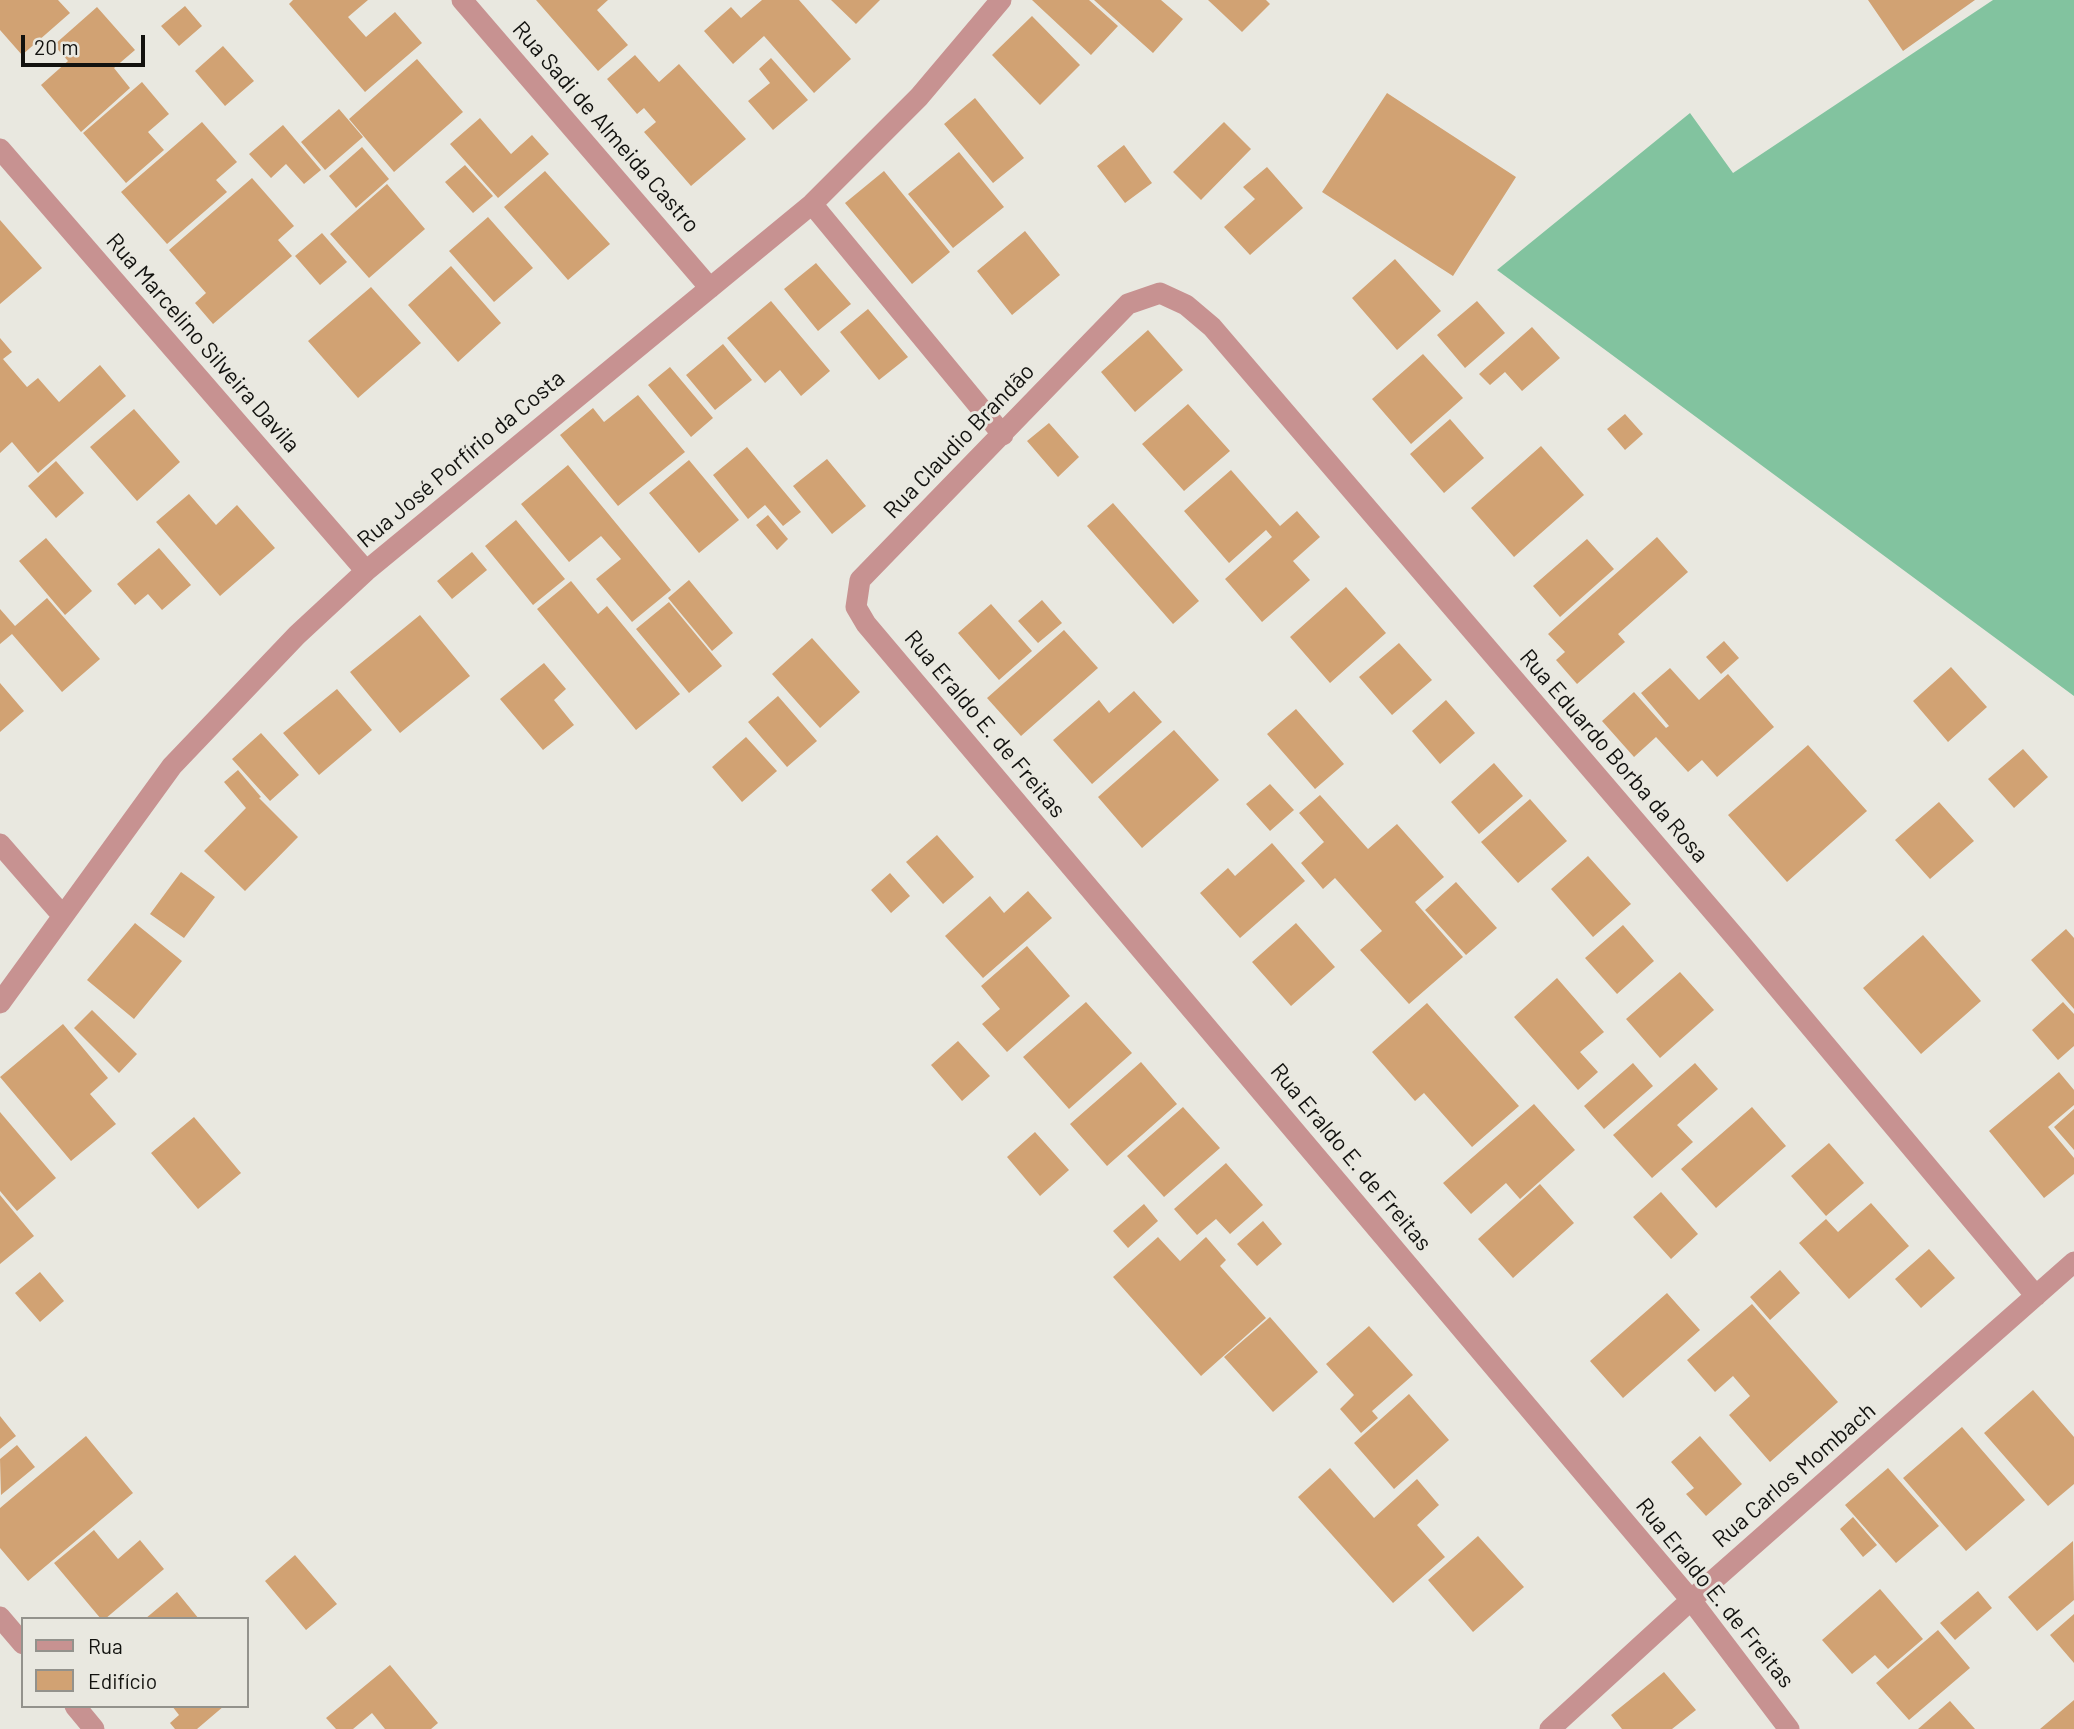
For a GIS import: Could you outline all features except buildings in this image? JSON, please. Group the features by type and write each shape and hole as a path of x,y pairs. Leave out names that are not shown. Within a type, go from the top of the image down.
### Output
{"street":[{"name":"Rua Sadi de Almeida Castro","path":"462,0 710,288"},
{"name":"Rua José Porfírio da Costa","path":"0,1003 172,766 297,635 366,571 813,204 919,97 1001,0"},
{"name":"Rua Marcelino Silveira Davila","path":"0,149 366,571"},
{"path":"813,204 1003,435"},
{"name":"Rua Eduardo Borba da Rosa","path":"1128,304 1160,293 1186,305 1212,327 1732,934 2036,1296"},
{"name":"Rua Claudio Brandão","path":"866,624 856,607 860,580 1128,304"},
{"name":"Rua Eraldo E. de Freitas","path":"866,624 1691,1600 1789,1729"},
{"path":"0,844 62,915"},
{"name":"Rua Carlos Mombach","path":"1550,1729 1691,1600 2074,1262"},
{"path":"0,1617 21,1642"},
{"path":"77,1708 94,1729"}],"green space":[{"path":"1993,0 2074,0 2074,696 1497,270 1690,113 1733,173"}]}
